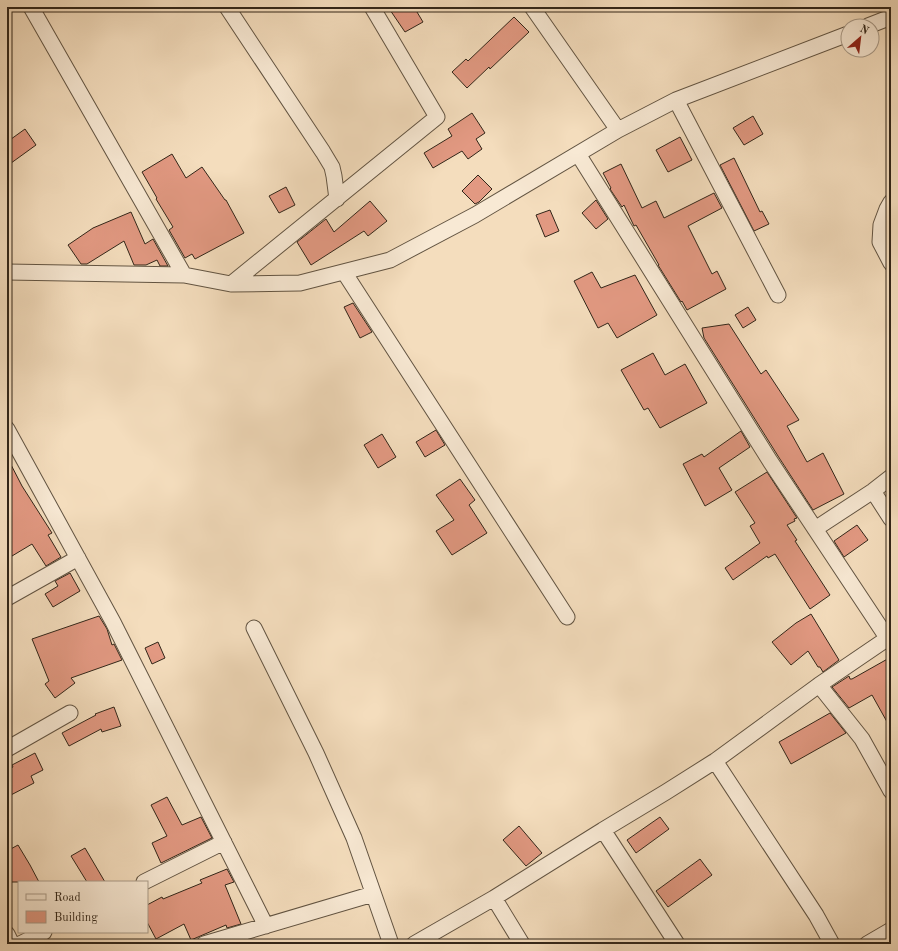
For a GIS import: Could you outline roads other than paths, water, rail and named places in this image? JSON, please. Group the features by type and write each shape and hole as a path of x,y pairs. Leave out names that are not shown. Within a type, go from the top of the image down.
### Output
{"street":[{"path":"30,7 184,275"},
{"path":"227,7 324,152 332,167 337,199"},
{"path":"231,284 438,117 372,7"},
{"path":"532,7 618,130"},
{"path":"880,21 891,17"},
{"path":"7,272 184,275 231,284 300,283 390,260 475,215 618,130 676,100 840,37"},
{"path":"676,100 778,295"},
{"path":"414,944 494,898 666,792 715,760 819,684 890,638 770,461 578,154"},
{"path":"891,202 887,208 881,225 880,242 891,263"},
{"path":"344,272 567,617"},
{"path":"7,429 117,629 266,926"},
{"path":"815,529 873,491 891,477"},
{"path":"873,491 891,519"},
{"path":"7,598 78,558"},
{"path":"254,628 316,753 354,838 390,944"},
{"path":"819,684 862,739 891,791"},
{"path":"7,749 70,713"},
{"path":"715,760 816,915 832,944"},
{"path":"603,830 677,944"},
{"path":"146,881 224,842"},
{"path":"204,944 373,894"},
{"path":"494,898 522,944"},
{"path":"867,944 891,930"},
{"path":"20,944 42,933"},
{"path":"7,934 12,944"}]}
